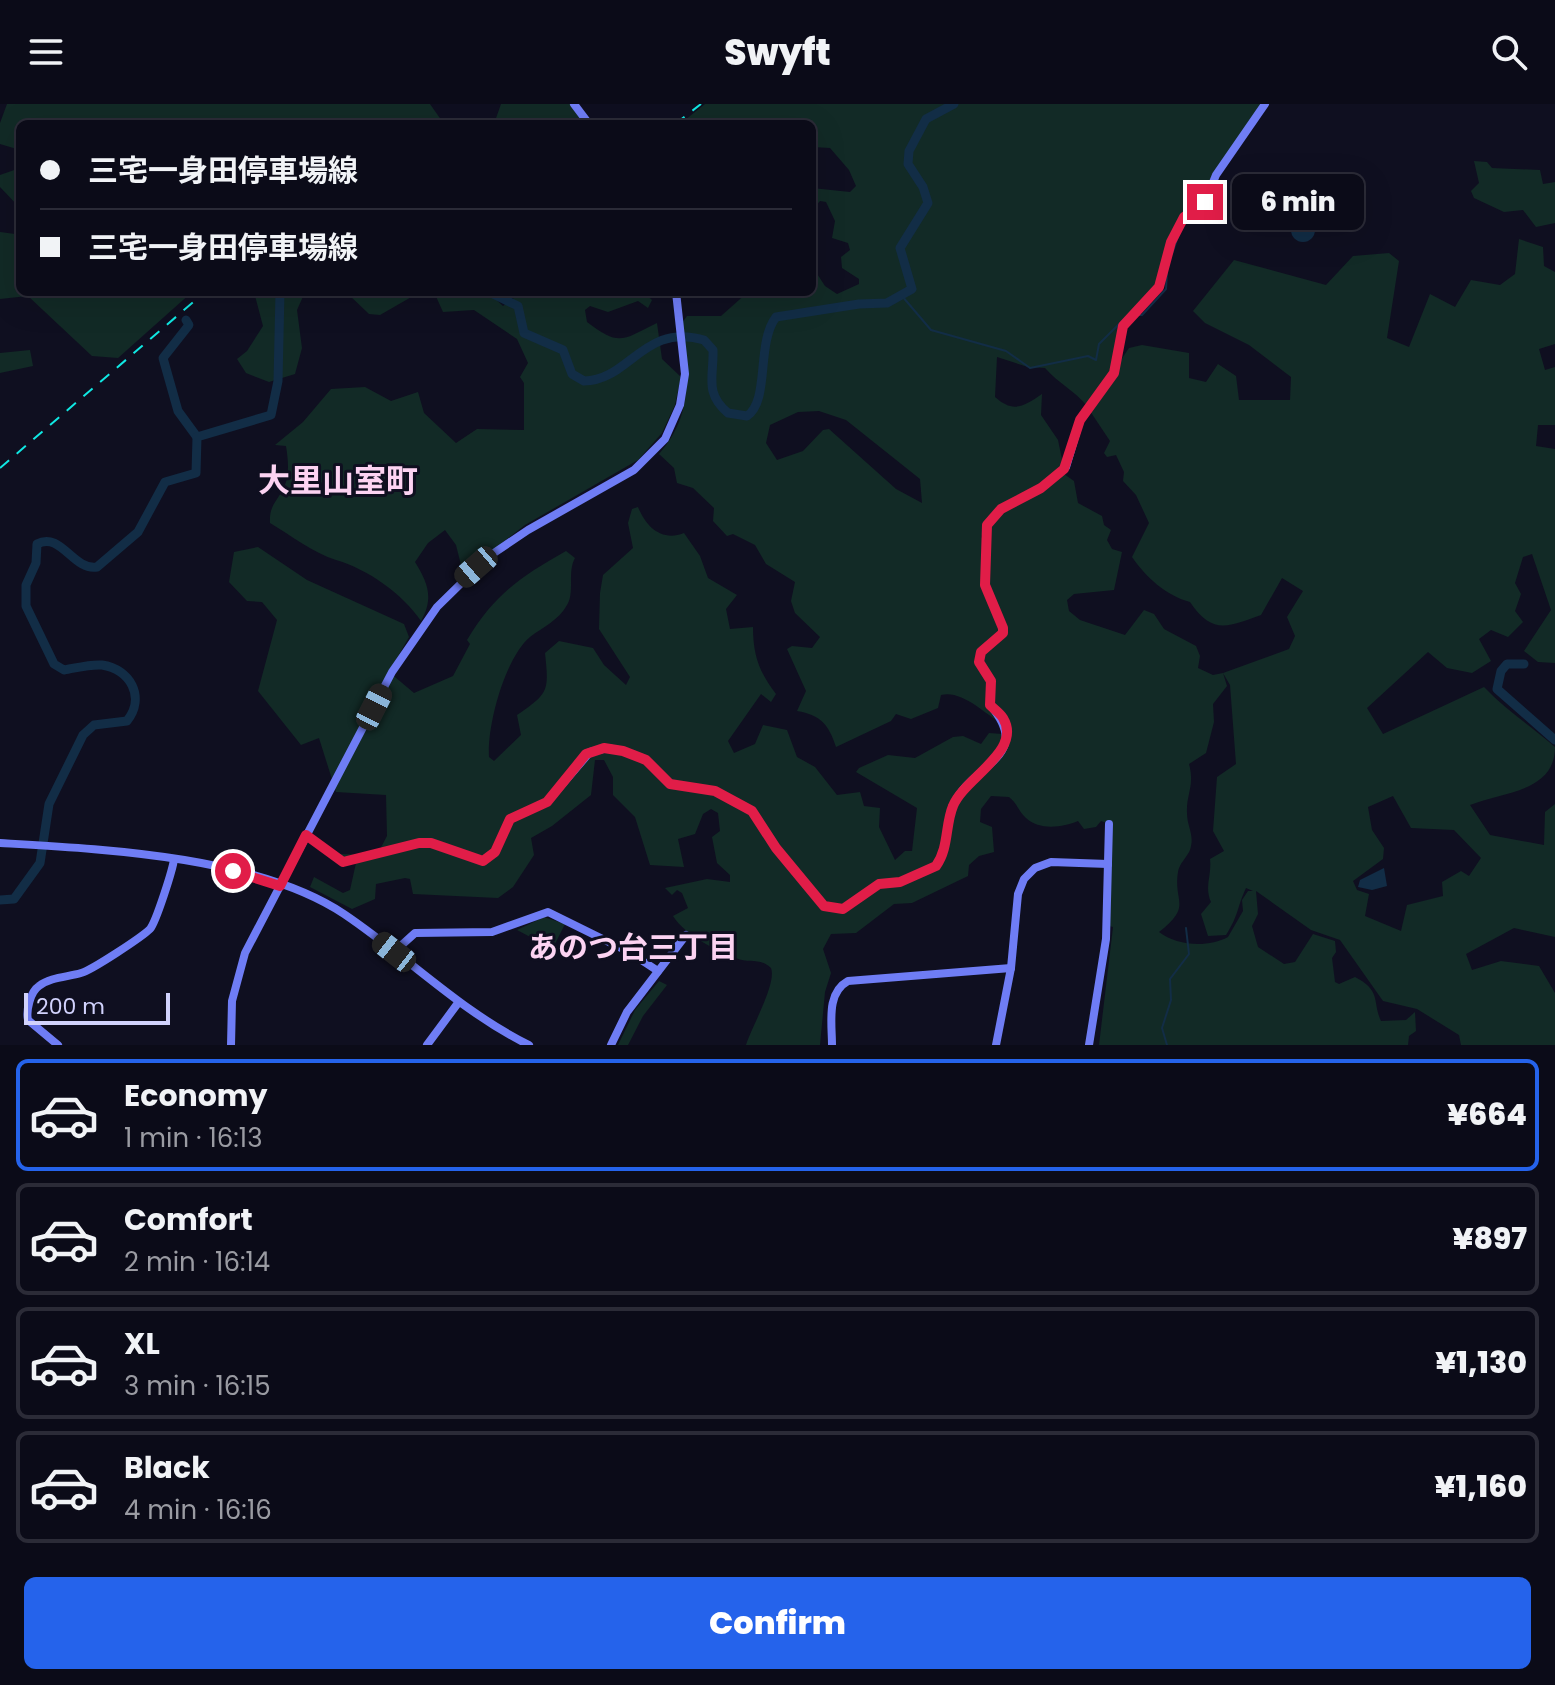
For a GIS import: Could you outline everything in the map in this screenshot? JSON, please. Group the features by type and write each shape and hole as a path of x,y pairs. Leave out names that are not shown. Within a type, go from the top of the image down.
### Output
{"main road":[{"path":"306,835 343,862 419,843 431,843 483,861 495,852 510,819 547,802 586,754 607,748 643,758 670,784 715,791 752,811 776,848 824,906 843,909 879,884 900,882 936,866 949,832 954,803 971,779 997,758 1007,734 1003,717 990,705 991,681 979,662 981,652 1003,633 985,585 987,525 1001,509 1041,488 1066,467 1080,420 1114,373 1123,326 1159,287 1171,242 1182,221 1205,202 1216,175 1265,104"},
{"path":"231,1045 230,1012 237,975 306,835 411,641 448,595 512,540 634,470 660,446 680,405 685,374 676,296"},
{"path":"1089,1045 1106,939 1109,824"},
{"path":"0,843 116,851 174,859 280,886 343,913 458,1003 529,1045"},
{"path":"58,1045 28,1020 28,1008 35,990 51,980 92,969 150,929 167,880 173,873 174,859"},
{"path":"996,1045 1011,968 1018,894 1029,873 1051,862 1108,864"},
{"path":"394,952 415,933 492,932 548,912 629,952 658,971"},
{"path":"611,1045 627,1012 686,935"},
{"path":"832,1045 832,1000 836,990 848,981 1011,968"},
{"path":"427,1045 458,1003"}],"green space":[{"path":"7,104 430,104 441,120 16,120 16,149 0,144 0,123"},
{"path":"501,104 570,104 581,120 495,120"},
{"path":"705,104 1261,104 1200,204 1182,217 1170,234 1157,282 1149,295 1123,319 1110,375 1087,406 1045,368 1028,367 997,357 995,397 1013,407 1042,394 1041,415 1058,440 1063,464 1047,481 986,521 981,538 998,514 1064,474 1074,481 1078,503 1102,516 1104,525 1111,530 1107,540 1112,549 1122,552 1114,590 1074,594 1067,600 1069,611 1080,620 1125,635 1144,610 1154,614 1164,629 1196,646 1200,656 1198,668 1213,675 1289,649 1295,636 1287,617 1303,591 1282,578 1261,615 1230,625 1213,624 1198,613 1190,602 1172,595 1157,584 1132,557 1149,523 1136,495 1123,481 1124,472 1116,455 1107,457 1104,453 1110,441 1090,411 1129,348 1142,345 1189,353 1189,378 1206,382 1218,364 1236,376 1239,400 1290,400 1291,377 1249,345 1205,323 1193,311 1234,260 1326,285 1353,256 1389,253 1399,261 1387,338 1409,347 1430,294 1455,307 1471,280 1500,285 1515,274 1519,239 1543,247 1544,266 1555,272 1555,344 1539,349 1545,370 1555,367 1555,425 1538,425 1536,446 1555,449 1555,663 1538,662 1524,651 1551,610 1532,554 1523,557 1515,583 1521,594 1515,611 1523,622 1508,637 1491,630 1479,639 1491,661 1472,673 1447,668 1428,652 1367,708 1383,734 1484,687 1555,747 1553,762 1537,782 1470,805 1490,835 1544,845 1545,812 1555,804 1555,937 1514,928 1466,954 1472,970 1501,961 1539,966 1555,993 1555,1045 1461,1045 1459,1035 1417,1009 1383,1001 1340,940 1311,930 1256,891 1258,914 1252,926 1258,947 1284,964 1295,962 1313,934 1335,941 1336,952 1332,958 1335,982 1339,984 1355,977 1364,982 1373,992 1381,1021 1406,1020 1415,1012 1416,1031 1409,1036 1408,1045 1099,1045 1113,927 1109,926 1110,824 1101,821 1096,827 1084,829 1078,821 1059,826 1038,825 1026,818 1009,797 991,796 981,809 980,822 992,827 994,852 979,856 969,865 968,876 912,903 894,904 856,933 831,934 823,949 831,973 825,992 820,1045 746,1045 767,994 771,968 763,963 728,955 693,936 673,916 688,908 682,893 677,890 672,895 665,888 707,879 730,882 730,875 717,863 712,837 720,831 718,813 711,809 703,814 695,834 678,839 684,867 650,865 635,817 613,795 613,777 604,760 595,760 591,795 552,826 531,838 534,855 513,887 498,898 413,894 410,879 405,878 376,884 375,899 352,909 310,887 314,877 343,893 350,890 356,863 338,854 377,855 387,836 386,795 336,792 319,738 301,745 258,691 277,620 262,602 247,601 229,582 234,552 258,547 307,580 404,624 409,637 389,672 414,693 453,676 477,624 509,588 566,551 575,558 567,605 521,647 499,693 489,744 489,757 494,761 521,735 517,715 541,696 547,676 545,653 559,641 593,648 604,665 626,685 630,677 599,629 600,593 603,575 633,548 628,523 632,509 638,507 645,521 656,531 669,536 684,533 700,556 708,578 737,595 726,609 730,629 753,627 758,663 776,694 771,702 761,694 728,741 734,753 755,744 763,725 787,730 797,757 815,767 837,795 860,792 864,806 880,808 879,827 895,860 905,851 912,851 917,808 856,772 859,768 888,755 915,758 953,737 963,736 981,744 989,733 1002,734 1002,724 965,699 949,694 941,695 938,708 911,719 896,714 891,721 836,747 823,722 797,711 806,691 787,649 792,646 812,648 820,637 795,613 791,601 795,582 766,564 755,545 733,534 727,536 713,521 714,508 693,488 677,483 674,468 659,454 671,439 683,408 686,376 682,323 687,316 721,316 744,296 816,296 816,272 825,286 837,294 859,284 859,279 842,268 841,257 850,250 848,243 832,238 835,221 826,202 820,201 816,206 816,188 850,192 856,186 849,170 830,148 816,147 816,120 685,120","holes":["819,411 846,420 920,479 922,503 896,489 829,429 823,430 803,451 777,460 766,443 770,425 798,412","1223,673 1230,685 1236,764 1217,777 1213,831 1224,851 1210,859 1208,891 1211,902 1201,914 1208,936 1226,935 1246,888 1253,891 1248,891 1242,900 1243,911 1228,937 1211,943 1183,943 1159,932 1179,909 1178,872 1191,845 1187,813 1191,778 1189,764 1206,753 1214,722 1213,704 1227,686","1393,796 1411,828 1454,830 1481,858 1469,876 1461,871 1442,882 1443,896 1407,905 1401,931 1365,916 1369,894 1357,890 1353,881 1383,859 1384,848 1372,830 1368,807"]},
{"path":"1474,161 1487,162 1492,168 1540,170 1543,184 1555,182 1555,223 1536,227 1523,210 1504,212 1474,198 1471,191 1479,183"},
{"path":"16,169 16,204 0,187 0,175"},
{"path":"0,232 15,234 16,296 28,296 0,299"},
{"path":"28,296 188,296 118,358 92,356"},
{"path":"255,296 303,296 297,310 302,348 295,374 269,382 246,373 237,359 247,351 263,326"},
{"path":"350,296 413,296 380,315 369,314"},
{"path":"436,296 492,296 503,306 517,296 648,296 652,300 648,308 638,301 608,312 590,306 585,310 587,322 614,338 628,337 657,323 662,359 681,377 675,405 662,433 638,460 525,525 463,573 456,545 445,530 428,543 415,562 428,591 421,621 383,583 360,569 311,548 270,523 272,508 288,472 286,446 275,445 303,422 331,389 365,387 391,401 418,392 424,413 456,443 477,429 524,430 524,383 520,377 528,363 517,339 474,310 443,312"},
{"path":"30,350 33,366 0,373 0,353"},
{"path":"544,917 565,924 547,960 531,951 536,940 517,930"},
{"path":"659,981 667,985 643,1016 628,1045 618,1045 635,1010"}],"water":[{"path":"1303,218 1312,221 1315,230 1312,239 1303,242 1294,239 1291,230 1294,221"},
{"path":"1384,868 1387,886 1372,890 1358,887 1360,880"}],"waterway":[{"path":"497,296 518,306 524,333 563,350 572,374 584,381 613,372 666,339 683,337 704,340 713,350 712,384 716,398 728,413 747,416 758,398 766,341 776,317 859,304 887,303 912,289 900,248 928,203 923,187 908,164 909,151 926,119 954,104"},
{"path":"1172,254 1179,234"},
{"path":"1135,315 1142,315 1166,289 1167,271"},
{"path":"0,900 14,899 40,863 49,804 83,735 94,725 127,721 135,703 135,694 127,678 112,668 93,665 64,670 54,664 26,606 26,585 36,563 37,544 45,541 53,543 81,563 97,567 138,532 165,482 196,473 197,437 271,415 278,381 280,296"},
{"path":"902,296 931,330 1006,351 1030,368 1088,356 1096,360 1099,344 1126,317"},
{"path":"186,320 189,325 163,358 178,411 197,437"},
{"path":"1524,664 1507,664 1501,671 1497,689 1555,740"},
{"path":"1167,1045 1162,1028 1171,1000 1170,979 1189,954 1186,928"}],"railway":[{"path":"680,120 701,104"},
{"path":"0,468 200,296"}],"district":[{"name":"大里山室町","path":"338,480"},
{"name":"あのつ台三丁目","path":"633,947"}],"route":[{"path":"233,871 280,886 306,835 343,862 419,843 431,843 472,860 483,861 495,852 510,819 547,802 586,754 604,748 643,758 670,784 715,791 752,811 800,880 824,906 843,909 879,884 900,882 912,874 936,866 949,832 954,803 971,779 997,758 1007,734 1003,717 990,705 991,681 979,662 981,652 1003,633 985,585 987,525 1001,509 1041,488 1064,469 1080,420 1112,378 1123,326 1159,287 1171,242 1184,217 1205,202"}]}
